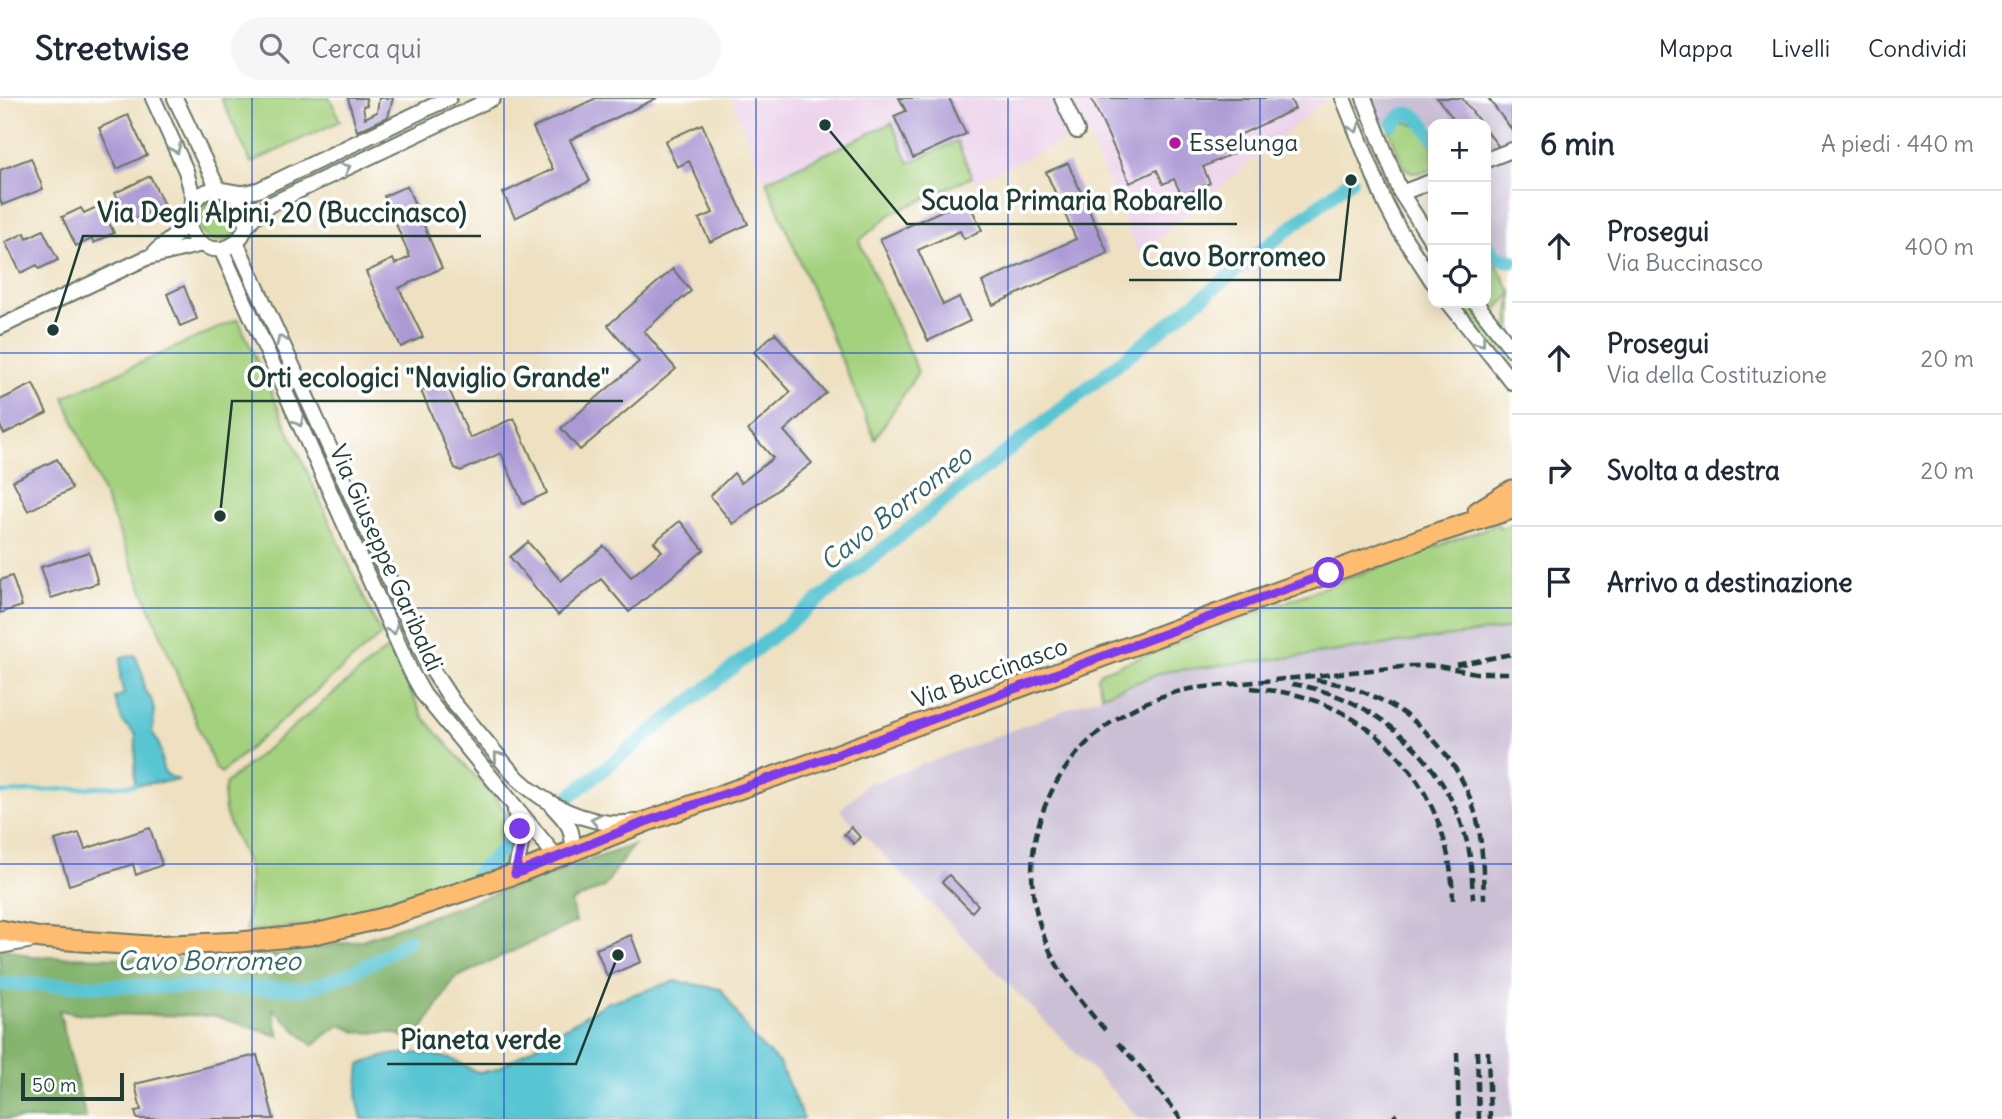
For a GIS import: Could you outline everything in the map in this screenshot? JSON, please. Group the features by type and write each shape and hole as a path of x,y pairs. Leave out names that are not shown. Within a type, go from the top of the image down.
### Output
{"main road":[{"name":"Via Buccinasco","path":"1440,532 1512,490"},
{"name":"Via Buccinasco","path":"0,930 41,939 149,946 240,942 310,935 383,918 515,874 645,822 880,739 1440,532 1512,509"}],"street":[{"path":"153,98 186,171 194,201"},
{"path":"175,98 224,191 240,200 245,208 246,226"},
{"path":"146,258 177,234 188,220 194,201 205,192 251,192 266,187 449,98"},
{"path":"188,220 192,234 202,244 221,248 236,242 253,218 269,205 493,98"},
{"path":"1062,98 1077,131"},
{"path":"1343,98 1366,158 1398,228 1428,274"},
{"path":"1364,98 1401,194 1428,235"},
{"path":"1491,158 1512,150"},
{"path":"1401,194 1431,182"},
{"name":"Via Giuseppe Garibaldi","path":"236,242 427,662 453,702 514,775 548,802"},
{"path":"0,327 146,258 202,244"},
{"name":"Via Giuseppe Garibaldi","path":"221,248 411,672 424,695 514,807 565,855"},
{"path":"1453,308 1512,382"},
{"path":"1480,308 1512,349"},
{"path":"548,802 586,818 611,823 645,822"},
{"path":"548,802 569,824 573,835 565,855"},
{"path":"514,807 522,838 515,874"},
{"path":"0,946 41,939"}],"shaded area":[{"path":"731,98 1324,98 1323,102 1139,255 1086,130 975,182 972,177 891,214 809,283"},
{"path":"1362,98 1512,98 1512,260 1491,241 1491,119 1428,119 1428,137 1421,127 1393,118 1376,136"},
{"path":"1512,628 1512,1119 1140,1119 840,810 871,780 874,783 1164,672"}],"green space":[{"path":"221,98 330,98 340,121 251,163"},
{"path":"1393,118 1421,127 1428,137 1428,171 1413,173 1406,169 1387,124"},
{"path":"892,123 909,163 957,141 972,177 891,214 859,241 918,372 875,439 766,181"},
{"path":"219,199 234,205 240,220 234,235 219,241 204,235 198,220 204,205"},
{"path":"1491,253 1511,293 1512,289 1512,335 1507,330 1511,294 1493,313 1490,308"},
{"path":"1461,308 1472,308 1512,358 1512,370"},
{"path":"238,319 381,635 221,773 215,768 64,397"},
{"path":"1498,524 1500,528 1512,524 1512,628 1164,672 1102,695 1097,677 1101,672"},
{"path":"388,648 424,718 511,817 512,843 501,869 311,925 246,931 250,877 246,859 224,807 226,783"},
{"path":"633,845 604,887 571,902 576,922 455,978 416,1039 392,1033 357,1032 341,1025 313,1046 272,1008 279,1036 215,1016 76,1014 59,1010 86,1119 0,1119 0,947 32,957 252,959 362,940"}],"water":[{"path":"135,655 143,675 144,690 153,704 152,732 159,746 162,768 179,780 135,785 136,735 122,721 115,698 124,694 120,679 121,657"},
{"path":"675,981 721,989 752,1037 779,1063 804,1119 362,1119 357,1098 360,1065 381,1057 414,1053 447,1058 476,1071 489,1071 499,1068 606,1003"}],"building":[{"path":"348,98 366,98 367,105 363,106 365,118 377,112 379,98 393,98 388,117 357,131"},
{"path":"596,98 657,98 570,140 590,181 515,218 503,193 553,169 533,128"},
{"path":"899,98 949,98 966,134 913,158 894,116 906,111"},
{"name":"Esselunga","path":"1091,98 1290,98 1295,109 1237,136 1242,149 1203,167 1210,183 1182,196 1174,179 1163,184 1157,170 1130,183"},
{"path":"1437,98 1462,98 1477,119 1449,119 1452,117"},
{"path":"1488,98 1512,98 1512,130"},
{"path":"128,115 147,155 117,169 99,128"},
{"path":"702,124 748,224 710,242 699,219 713,213 689,161 677,167 665,141"},
{"path":"1491,137 1499,147 1491,150"},
{"path":"31,158 43,189 2,205 0,170"},
{"path":"1068,163 1108,253 993,305 982,282 1076,239 1046,172"},
{"path":"150,176 164,205 128,222 115,193"},
{"path":"407,186 442,268 399,288 423,337 401,347 366,272 393,259 395,264 410,257 384,196"},
{"path":"967,199 982,230 964,239 960,231 918,250 943,305 959,297 970,321 928,341 880,239"},
{"path":"101,205 114,233 94,243 92,239 76,246 62,217 81,208 84,213"},
{"path":"43,230 58,260 39,269 37,265 21,273 5,242 25,233 27,238"},
{"path":"673,269 691,291 644,331 676,369 580,450 561,428 639,362 608,325"},
{"path":"184,286 197,319 180,326 167,294"},
{"path":"775,333 826,393 784,431 812,463 733,524 710,496 734,473 741,483 773,458 748,430 791,392 754,352"},
{"path":"445,380 470,438 514,418 547,493 523,504 501,453 461,471 455,468 421,391"},
{"path":"33,384 47,413 4,434 0,426 0,400"},
{"path":"57,459 72,489 28,511 13,481"},
{"path":"680,521 704,550 629,612 601,579 558,615 510,557 528,542 561,581 604,546 631,577 662,551 654,542"},
{"path":"89,552 98,583 51,598 41,567"},
{"path":"12,576 22,606 0,613 0,580"},
{"path":"851,827 860,837 854,844 844,834"},
{"path":"150,828 162,865 136,875 133,864 69,885 55,840 79,833 85,849"},
{"path":"949,875 978,905 972,912 942,882"},
{"path":"631,935 641,962 607,976 596,949"},
{"path":"257,1055 274,1119 137,1119 135,1111 141,1110 135,1084"}],"waterway":[{"name":"Cavo Borromeo","path":"1393,124 1399,117 1410,114 1420,120 1428,130"},
{"name":"Cavo Borromeo","path":"570,796 1351,180"},
{"name":"Cavo Borromeo","path":"1488,245 1496,256 1512,261"},
{"path":"0,793 135,785"},
{"name":"Cavo Borromeo","path":"476,875 507,844"},
{"name":"Cavo Borromeo","path":"0,984 304,989 358,969 408,940"}],"railway":[{"path":"1456,665 1512,654"},
{"path":"1105,1030 1075,993 1050,952 1039,922 1032,881 1035,841 1046,804 1064,770 1089,741 1120,716 1156,698 1196,688 1411,666 1438,666 1476,673 1512,673"},
{"path":"1316,680 1345,686 1397,709 1420,726 1440,747 1469,796 1478,824 1484,899"},
{"path":"1292,684 1324,691 1354,703 1406,740 1428,763 1446,790 1460,819 1469,851 1473,899"},
{"path":"1251,688 1298,695 1337,710 1366,727 1391,749 1412,774 1429,802 1442,833 1450,865 1453,900"},
{"path":"1118,1043 1181,1119"},
{"path":"1477,1051 1479,1119"},
{"path":"1488,1051 1490,1119"},
{"path":"1457,1052 1459,1119"},
{"path":"1394,1114 1398,1119"}],"place":[{"name":"Scuola Primaria Robarello","path":"825,125"},
{"name":"Esselunga","path":"1175,143"},
{"name":"Cavo Borromeo","path":"1351,180"},
{"name":"Via Degli Alpini, 20 (Buccinasco)","path":"53,330"},
{"name":"Orti ecologici \"Naviglio Grande\"","path":"220,516"},
{"name":"Pianeta verde","path":"618,955"}],"route":[{"path":"520,829 521,848 515,874 645,822 841,753 1329,573"}]}
